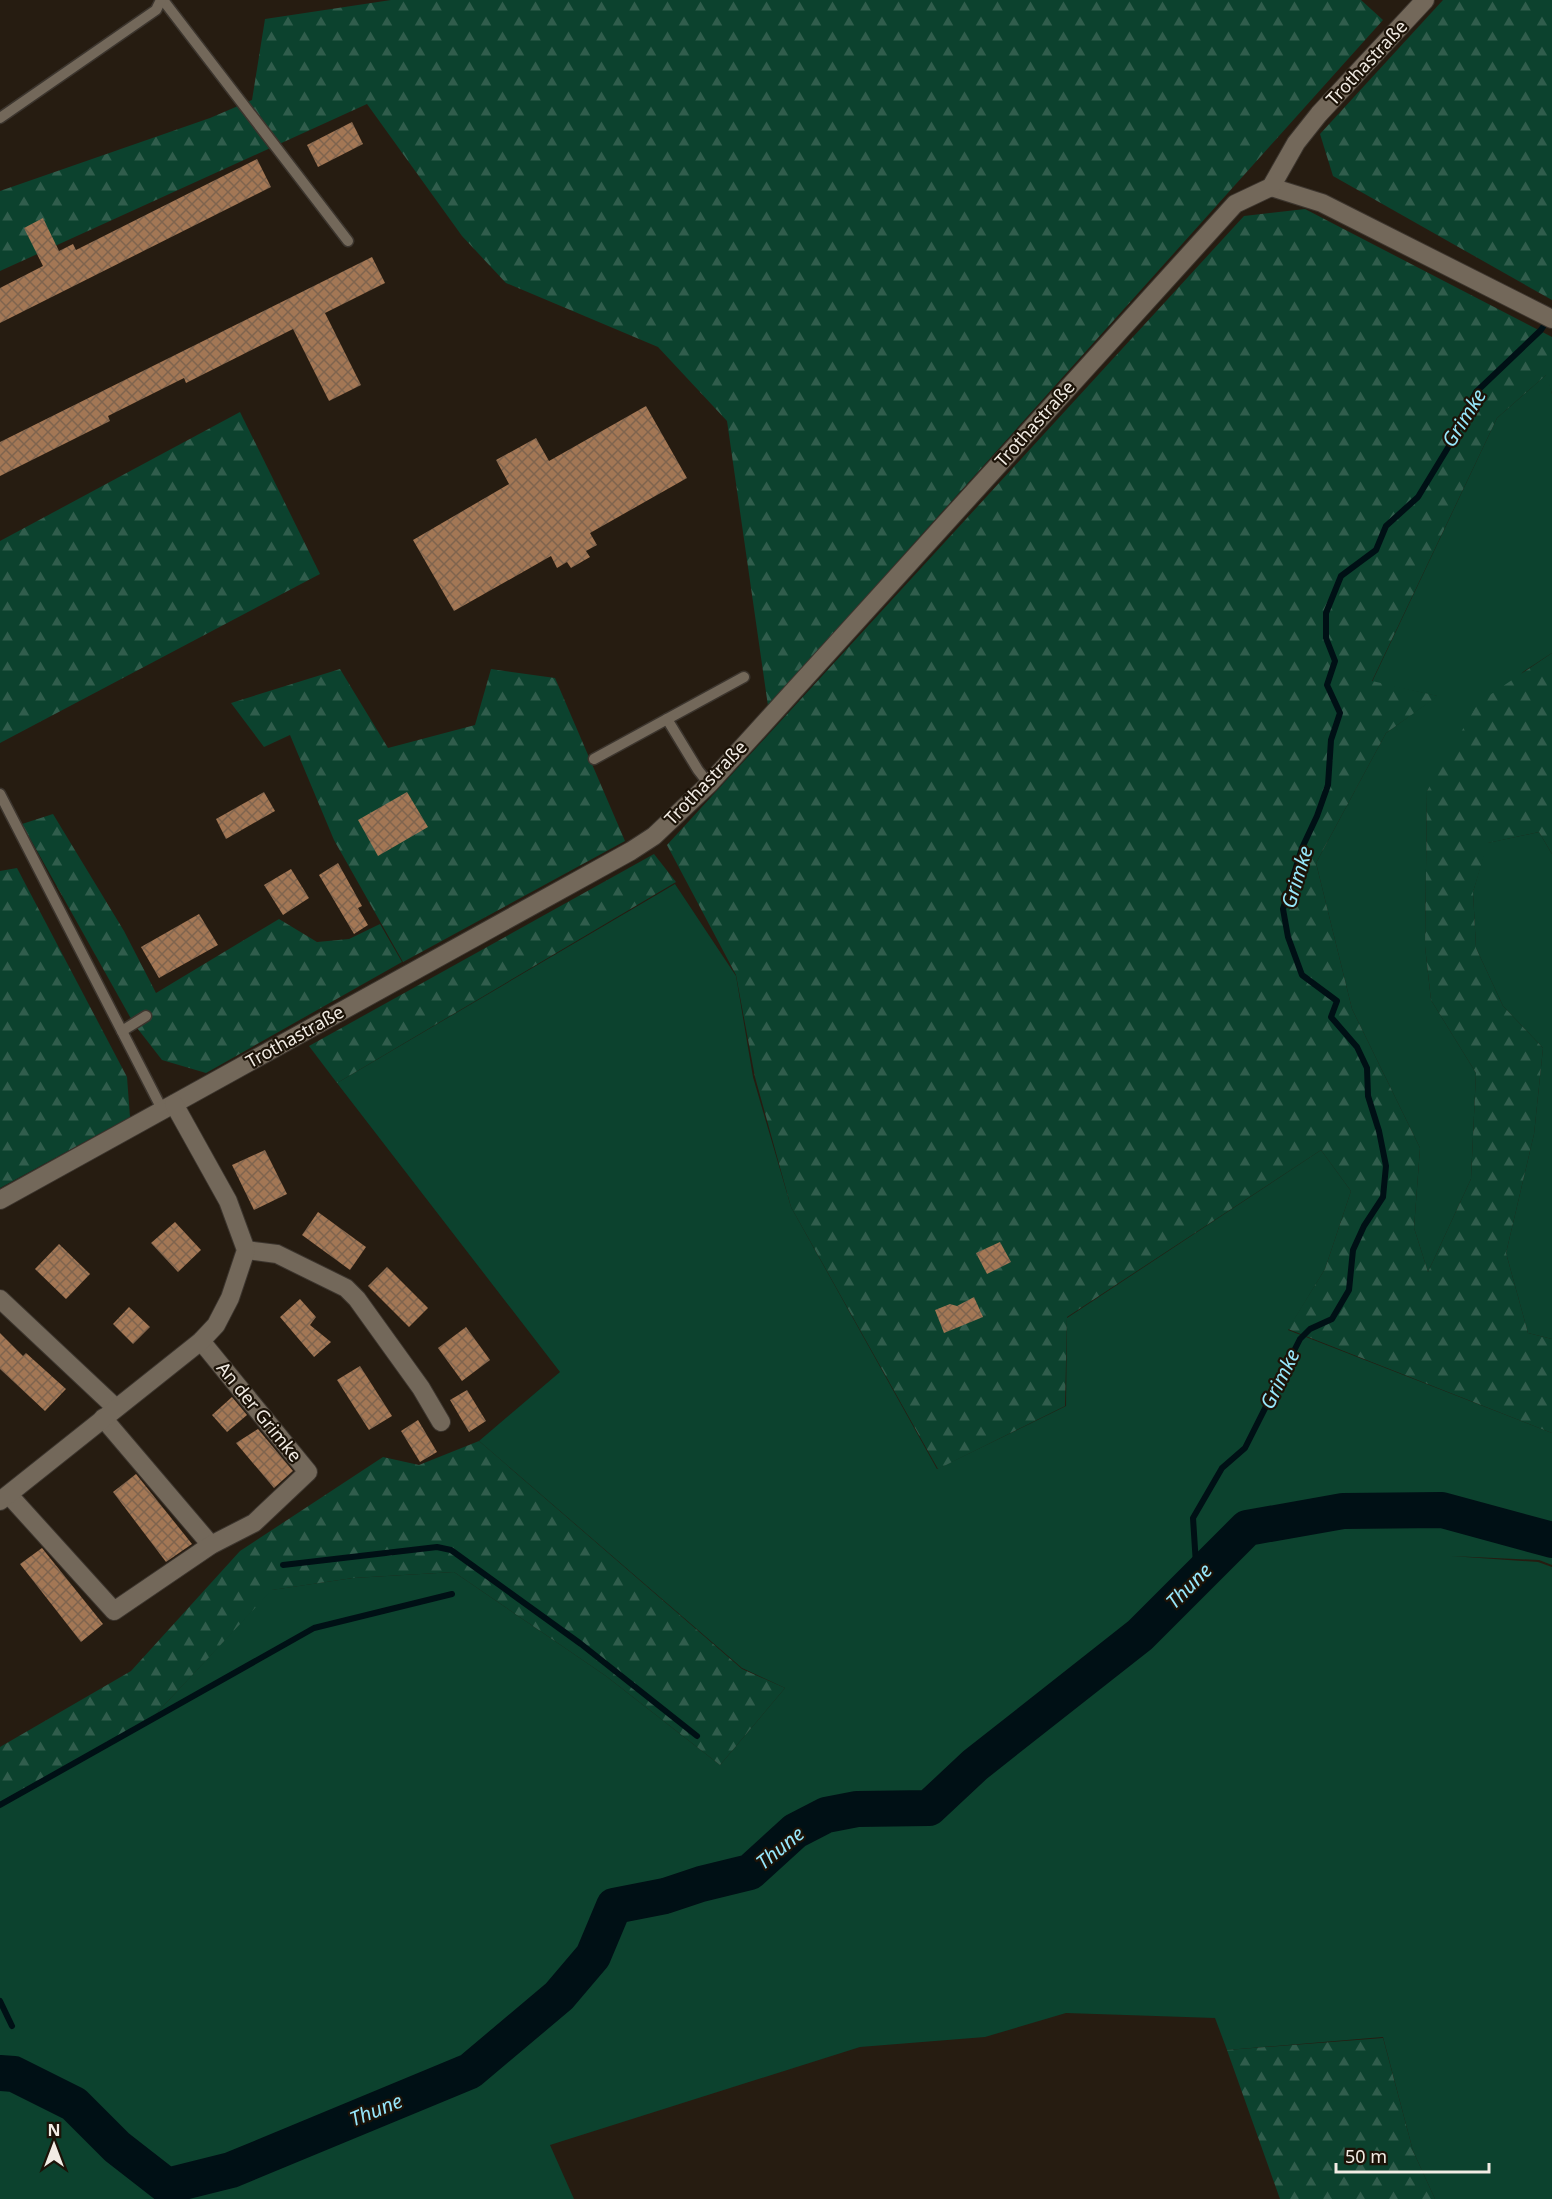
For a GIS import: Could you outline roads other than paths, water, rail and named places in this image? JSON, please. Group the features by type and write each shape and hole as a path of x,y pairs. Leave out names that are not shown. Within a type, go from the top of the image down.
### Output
{"street":[{"name":"Trothastraße","path":"0,1200 631,851 654,836 709,784 1234,204 1271,187 1296,143 1319,114 1425,0"},
{"path":"1271,187 1322,203 1546,316"},
{"path":"169,1108 228,1201 246,1250 277,1254 346,1288 357,1299 421,1388 441,1422"},
{"name":"An der Grimke","path":"201,1341 308,1472 254,1523 211,1545 114,1611 4,1498 201,1341 216,1325 230,1298 246,1250"},
{"path":"0,1299 109,1413 211,1545"}],"lane":[{"path":"0,118 156,10 162,0 348,240"},
{"path":"594,759 744,676"},
{"path":"668,719 698,770 709,784"},
{"path":"0,794 122,1031 169,1108"},
{"path":"122,1031 146,1016"}],"waterway":[{"name":"Grimke","path":"1197,1580 1193,1518 1222,1468 1245,1448 1300,1339 1310,1329 1332,1319 1349,1290 1353,1250 1364,1226 1383,1197 1386,1166 1379,1131 1368,1096 1367,1068 1357,1047 1331,1017 1337,1001 1302,975 1288,937 1283,909 1302,848 1328,785 1331,740 1340,713 1327,685 1335,661 1326,638 1326,613 1341,576 1376,550 1386,526 1418,497 1449,446 1476,392 1541,330 1548,319"},
{"name":"Thune","path":"0,2073 14,2074 74,2104 117,2147 167,2186 231,2170 470,2071 559,1996 593,1956 614,1906 665,1896 750,1872 795,1831 826,1815 857,1809 929,1808 975,1765 1140,1635 1247,1528 1343,1511 1442,1510 1552,1540"},
{"path":"283,1565 437,1547 451,1550 581,1644 697,1736"},
{"path":"0,1805 314,1628 452,1594"},
{"path":"0,2001 12,2026"}]}
